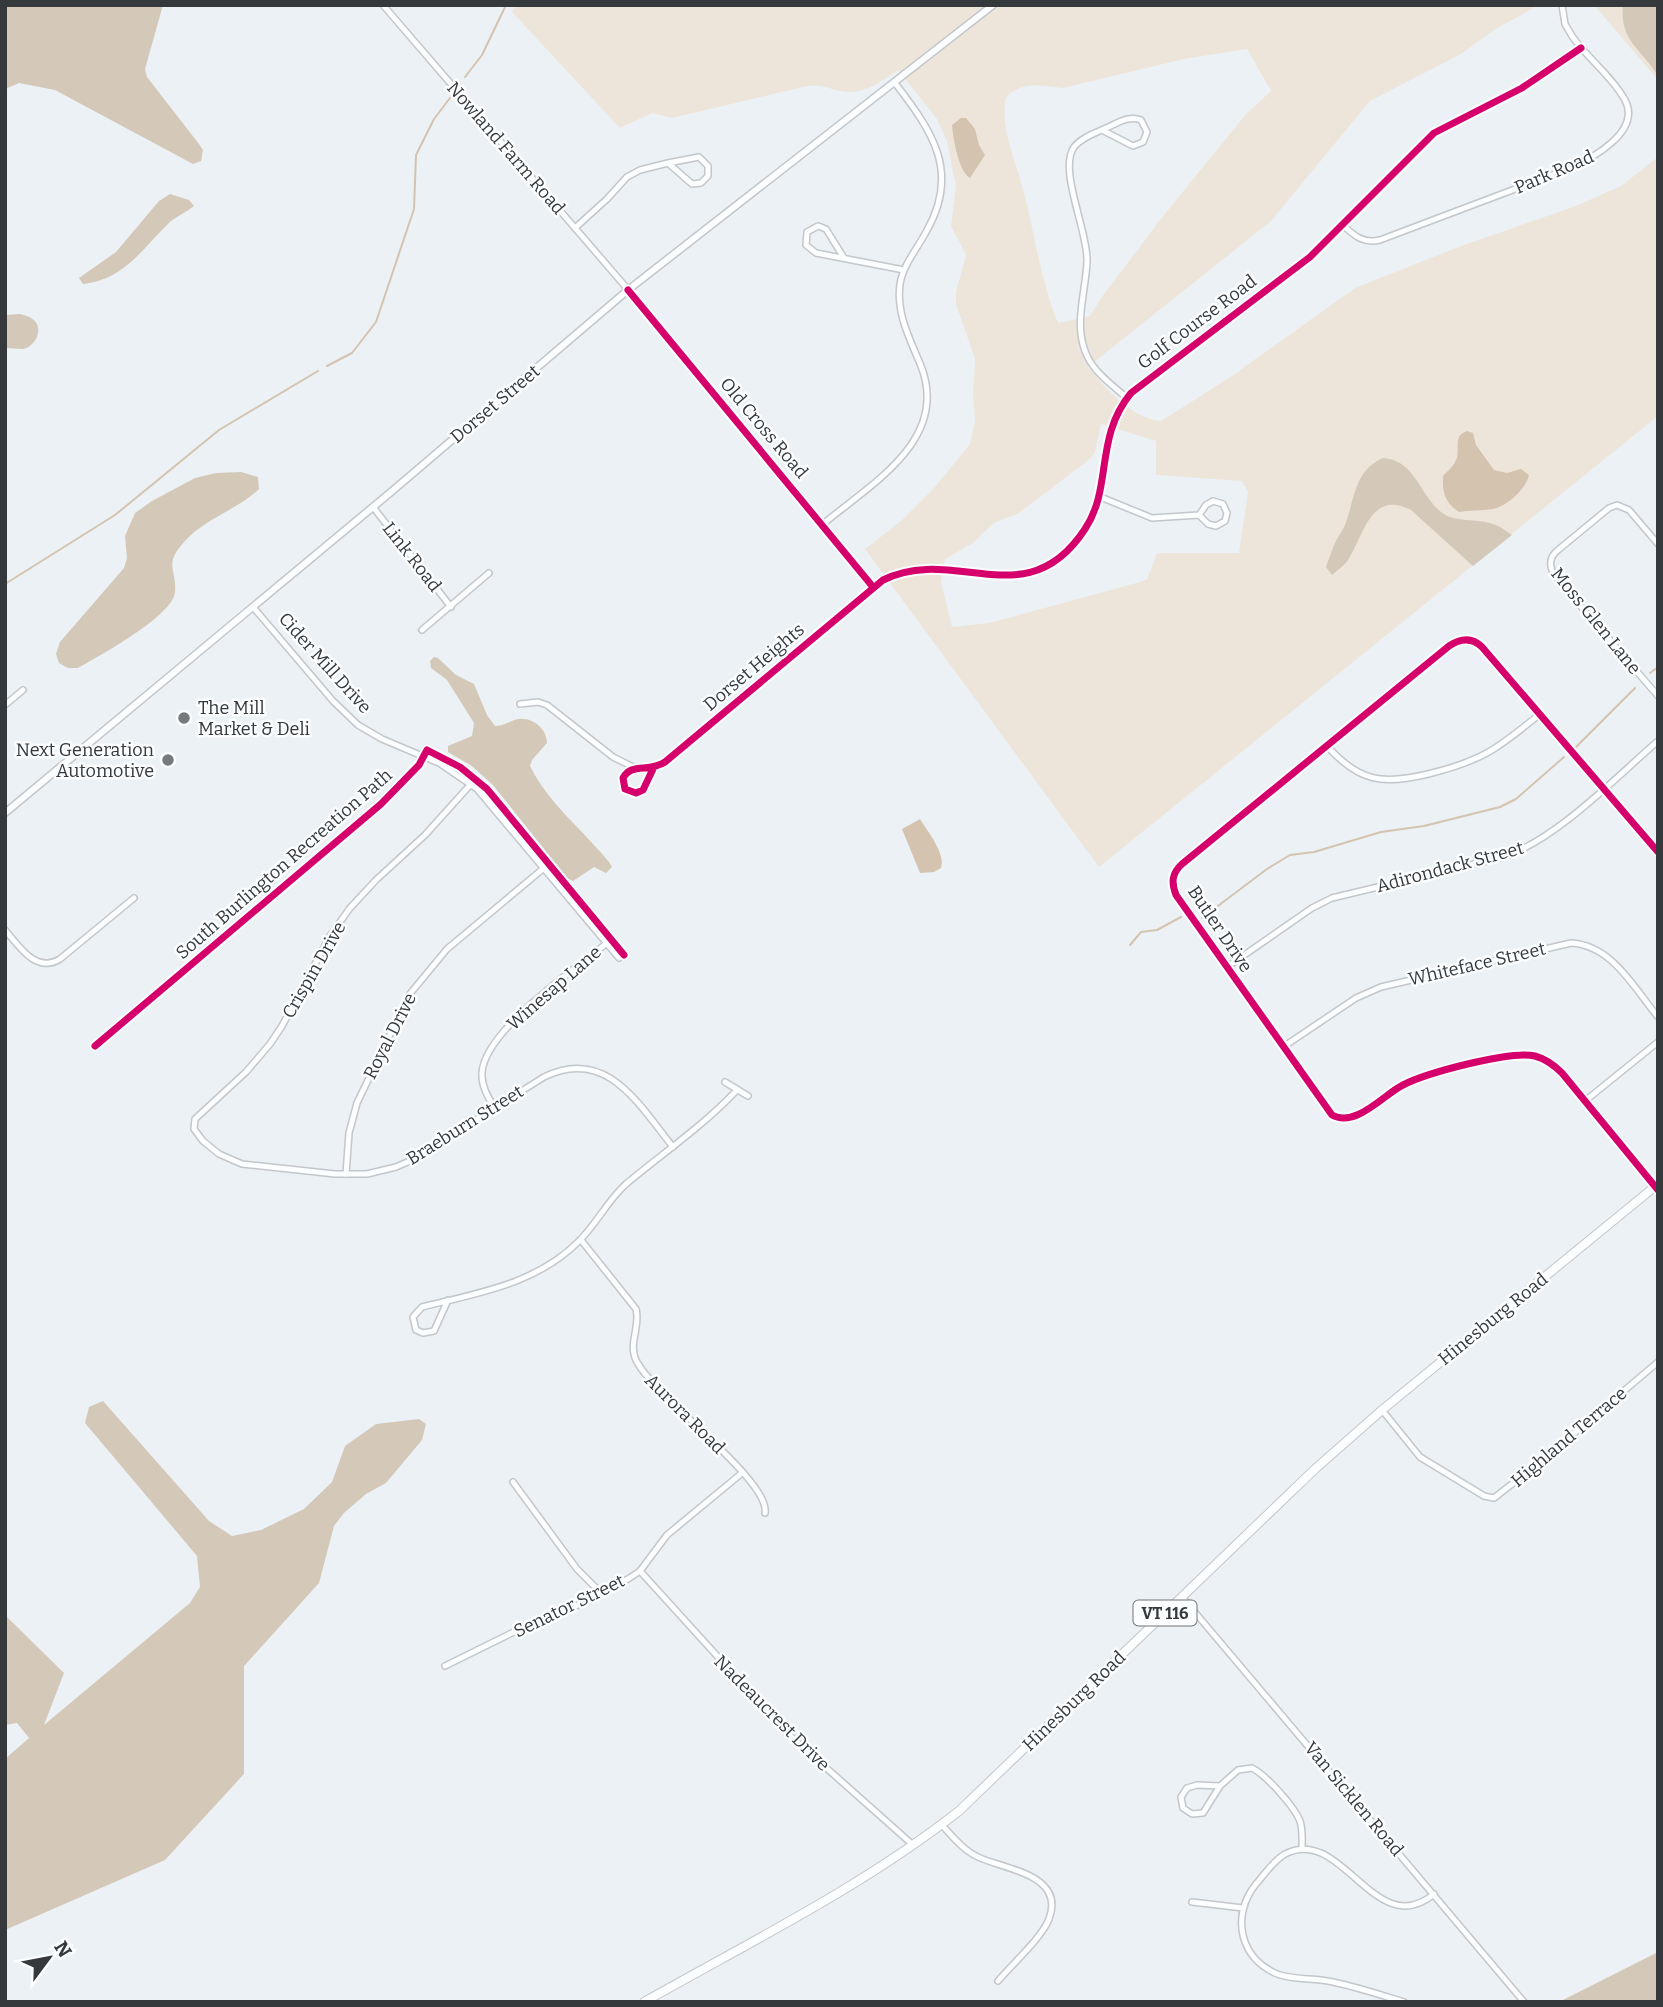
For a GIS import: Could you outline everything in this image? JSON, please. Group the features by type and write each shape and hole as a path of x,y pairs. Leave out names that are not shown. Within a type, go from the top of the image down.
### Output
{"main road":[{"name":"Hinesburg Road","path":"644,2002 825,1900 942,1825 979,1793 1315,1469 1382,1410 1657,1187"}],"street":[{"name":"Nowland Farm Road","path":"383,5 628,290"},
{"name":"Dorset Street","path":"5,813 373,507 628,290 993,5"},
{"name":"Park Road","path":"1343,225 1362,240 1380,240 1568,169 1602,151 1614,141 1626,124 1626,105 1581,48 1566,24 1562,5"},
{"name":"Golf Course Road","path":"873,587 888,578 913,570 942,569 998,577 1038,570 1057,559 1073,545 1086,528 1098,496 1108,434 1114,418 1127,398 1144,382 1310,257 1434,133 1522,88 1581,48"},
{"path":"823,524 913,445 922,427 927,400 926,383 900,310 900,289 904,270 936,211 942,169 928,128 895,83"},
{"path":"1102,130 1133,146 1143,142 1147,132 1143,122 1133,117 1102,130 1077,143 1069,159 1070,178 1087,250 1080,330 1086,354 1093,366 1127,398"},
{"path":"575,228 627,177 640,170 668,163 699,157 708,166 708,176 701,183 692,184 668,163"},
{"path":"844,258 826,229 818,226 807,232 806,245 812,252 904,270"},
{"name":"Old Cross Road","path":"628,290 873,587"},
{"path":"1098,496 1152,518 1199,515 1208,524 1216,526 1225,521 1227,513 1223,504 1213,501 1206,505 1199,515"},
{"name":"Moss Glen Lane","path":"1658,544 1629,510 1617,505 1609,508 1558,550 1550,562 1554,575 1658,696"},
{"name":"Link Road","path":"373,507 451,607"},
{"path":"422,630 489,573"},
{"name":"Dorset Heights","path":"635,768 624,774 623,781 625,789 636,793 646,787 653,769 672,757 873,587"},
{"name":"Cider Mill Drive","path":"253,607 333,701 358,725 439,763 471,784 619,958"},
{"name":"Butler Drive","path":"1657,1187 1562,1073 1536,1056 1518,1055 1414,1080 1389,1093 1356,1116 1343,1119 1328,1111 1176,895 1172,884 1173,875 1182,864 1449,646 1462,639 1471,639 1482,647 1658,852"},
{"path":"5,705 23,690"},
{"path":"520,704 538,702 547,705 613,757 635,768 653,769"},
{"path":"1327,746 1346,765 1360,774 1375,779 1402,780 1476,760 1505,743 1540,715"},
{"name":"Adirondack Street","path":"1227,967 1332,898 1503,857 1528,847 1550,833 1658,741"},
{"name":"Crispin Drive","path":"194,1129 195,1119 246,1072 276,1035 321,951 351,908 376,880 431,829 471,784"},
{"name":"Royal Drive","path":"346,1174 349,1133 357,1103 409,995 447,948 544,868"},
{"path":"5,930 32,959 41,964 52,963 134,898"},
{"name":"Winesap Lane","path":"495,1108 482,1079 484,1062 493,1046 522,1013 607,943"},
{"name":"Whiteface Street","path":"1283,1047 1356,998 1381,987 1564,944 1589,946 1604,954 1658,1017"},
{"path":"1585,1101 1658,1042"},
{"name":"Braeburn Street","path":"194,1129 219,1154 242,1164 367,1174 396,1167 422,1154 537,1081 556,1072 573,1069 595,1071 624,1087 673,1147"},
{"path":"725,1082 748,1096"},
{"path":"449,1300 434,1331 426,1334 416,1329 412,1319 417,1310 449,1300 503,1286 532,1275 559,1259 581,1240 618,1192 737,1091"},
{"name":"Aurora Road","path":"581,1240 636,1309 637,1321 632,1346 638,1365 742,1473 763,1498 765,1513"},
{"name":"Highland Terrace","path":"1382,1410 1423,1459 1484,1496 1494,1498 1658,1362"},
{"name":"Senator Street","path":"445,1667 532,1623 578,1605 640,1571 667,1535 742,1473"},
{"path":"513,1482 577,1569 601,1593"},
{"name":"Nadeaucrest Drive","path":"640,1571 787,1734 913,1845"},
{"name":"Van Sicklen Road","path":"1182,1597 1524,2002"},
{"path":"1220,1786 1197,1785 1186,1788 1181,1797 1183,1808 1192,1814 1203,1813 1220,1786 1243,1768 1252,1768 1261,1773 1298,1816 1302,1849"},
{"path":"942,1825 964,1848 977,1857 1036,1878 1049,1895 1050,1918 1044,1929 998,1981"},
{"path":"1404,2002 1329,1981 1295,1978 1270,1971 1257,1961 1244,1941 1241,1927 1243,1908 1252,1889 1273,1863 1284,1855 1302,1849 1326,1856 1393,1905 1414,1906 1425,1902 1434,1894"},
{"path":"1192,1902 1243,1908"},
{"path":"1512,2002 1519,1996"}],"shaded area":[{"path":"5,5 163,5 145,69 147,77 203,150 201,161 193,164 55,90 19,83 5,89"},
{"path":"516,5 1539,5 1494,30 1461,54 1370,101 1271,221 1088,367 1111,393 1130,409 1150,419 1161,421 1229,378 1355,288 1461,246 1576,206 1621,186 1658,157 1658,416 1099,867 865,549 901,521 934,488 970,444 975,421 975,359 956,304 956,292 966,255 951,226 956,186 947,141 937,119 898,70 871,87 856,92 807,86 672,118 652,113 620,128 512,12","holes":["1247,49 1271,91 1246,114 1164,215 1090,316 1058,323 1010,146 1005,121 1006,98 1025,86 1063,88 1184,59","1101,424 1156,441 1156,475 1242,481 1248,492 1239,553 1157,553 1147,579 1140,582 989,623 952,627 941,582 945,559 973,543 994,523 1019,513 1090,459 1095,452"]},
{"path":"1594,5 1658,5 1658,80"},
{"path":"1623,5 1658,5 1658,76 1628,36"},
{"path":"961,118 966,118 975,129 985,155 970,178 960,162 952,125"},
{"path":"170,194 189,200 194,206 171,221 122,269 98,281 83,284 79,278 116,252 159,201"},
{"path":"20,314 35,322 38,335 32,344 23,349 5,348 5,315"},
{"path":"1467,431 1473,433 1476,445 1494,470 1507,473 1521,469 1529,475 1520,491 1510,501 1489,510 1459,512 1445,497 1443,476 1457,458 1459,436"},
{"path":"1383,458 1394,460 1410,471 1441,512 1459,519 1493,524 1512,535 1473,566 1411,510 1387,505 1371,518 1348,560 1332,575 1326,567 1345,525 1357,485 1367,470"},
{"path":"241,472 258,477 259,489 201,527 184,542 172,562 175,592 162,612 134,634 78,668 68,668 59,663 56,654 60,642 124,568 127,558 125,536 135,513 195,478 216,473"},
{"path":"434,657 456,675 474,684 487,715 495,726 524,719 534,722 542,729 547,743 530,766 546,792 609,862 612,867 606,873 594,867 573,881 567,878 493,785 472,766 448,752 448,746 472,736 474,723 447,680 431,668 430,661"},
{"path":"920,819 941,856 941,868 934,872 920,873 902,829"},
{"path":"103,1401 209,1521 232,1536 261,1530 304,1509 332,1482 345,1446 376,1424 419,1419 426,1424 422,1440 386,1483 366,1494 344,1513 334,1526 319,1583 244,1666 244,1774 165,1860 5,1930 5,1759 29,1738 17,1723 5,1725 5,1615 64,1673 44,1725 190,1603 200,1587 197,1556 85,1423 89,1407"},
{"path":"1658,1952 1658,2002 1559,2002"}],"waterway":[{"path":"465,77 482,55 506,5"},
{"path":"327,366 352,353 376,322 414,209 416,155 434,119 453,94"},
{"path":"5,584 115,515 219,430 318,371"},
{"path":"1650,673 1658,667"},
{"path":"1576,747 1635,688"},
{"path":"1202,918 1290,855 1314,852 1381,832 1424,826 1500,807 1516,799 1564,757"},
{"path":"1130,945 1141,932 1157,930 1181,917"}],"cycle path":[{"path":"653,769 643,790 636,793 625,789 623,778 627,773 665,762 883,580 910,571 937,569 1015,575 1039,569 1063,555 1085,529 1093,513 1099,496 1112,427 1131,393 1310,257 1434,133 1522,88 1581,48"},
{"path":"628,290 873,587"},
{"path":"1658,852 1482,647 1466,640 1449,646 1182,864 1174,874 1173,882 1176,895 1332,1115 1341,1118 1360,1114 1403,1085 1449,1069 1507,1056 1535,1056 1562,1073 1658,1190"},
{"name":"South Burlington Recreation Path","path":"95,1046 381,804 419,765 427,750 460,767 487,789 624,955"}],"place":[{"name":"The Mill Market & Deli","path":"184,718"},
{"name":"Next Generation Automotive","path":"168,760"}]}
